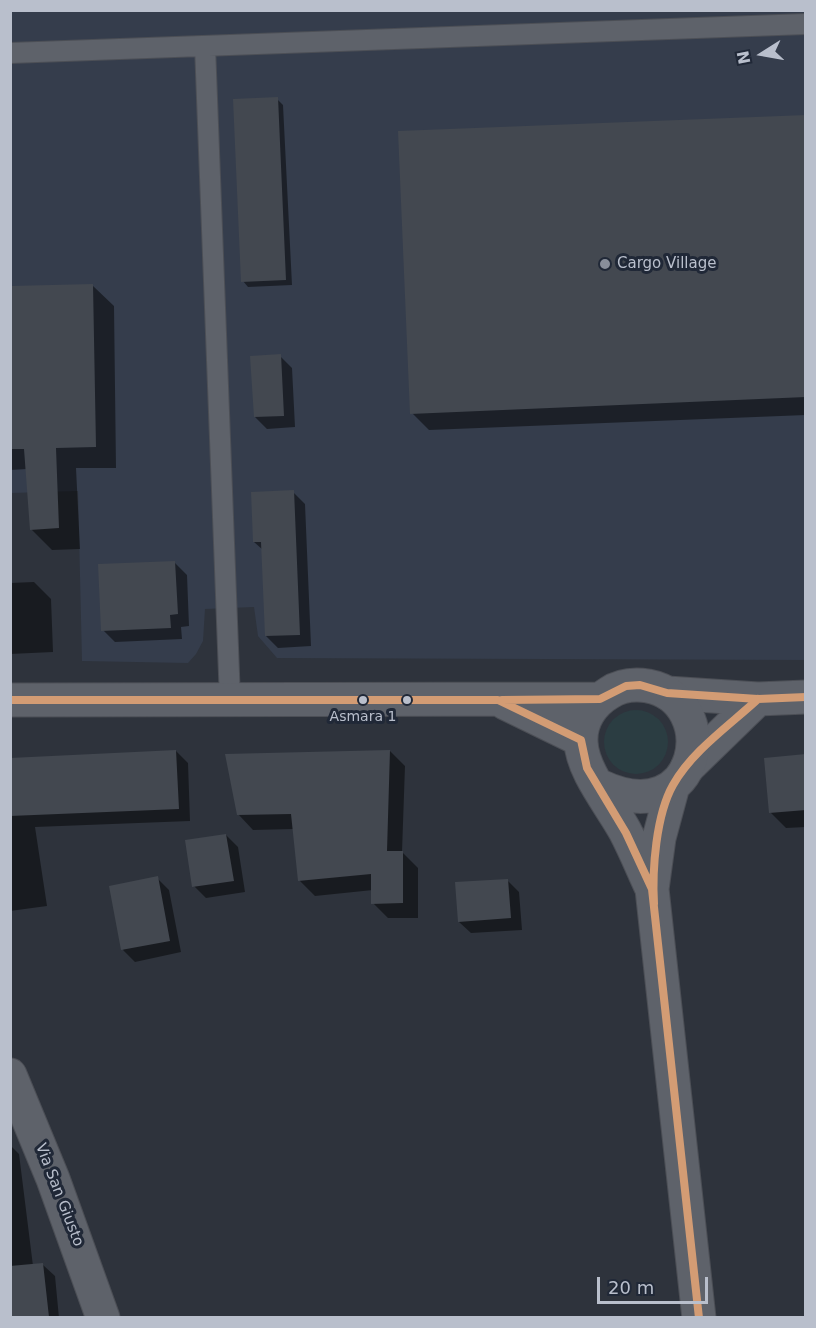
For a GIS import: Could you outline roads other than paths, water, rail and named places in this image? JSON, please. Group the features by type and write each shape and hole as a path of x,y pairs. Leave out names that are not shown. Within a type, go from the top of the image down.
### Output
{"street":[{"path":"652,889 626,833 600,786 587,768 580,740 589,710 600,699 626,686 640,685 667,693 758,699 806,697"},
{"path":"667,693 680,705 689,719 694,735 693,752 680,777 659,838 652,889 699,1317"},
{"path":"10,700 600,699"},
{"path":"600,786 621,796 638,798 655,796 680,777 758,699"},
{"path":"498,700 580,740"},
{"name":"Via San Giusto","path":"10,1075 53,1179 103,1317"}],"lane":[{"path":"10,53 806,24"},
{"path":"205,46 230,700"}],"place":[{"name":"Cargo Village","path":"605,264"},
{"name":"Asmara 1","path":"363,700"}]}
